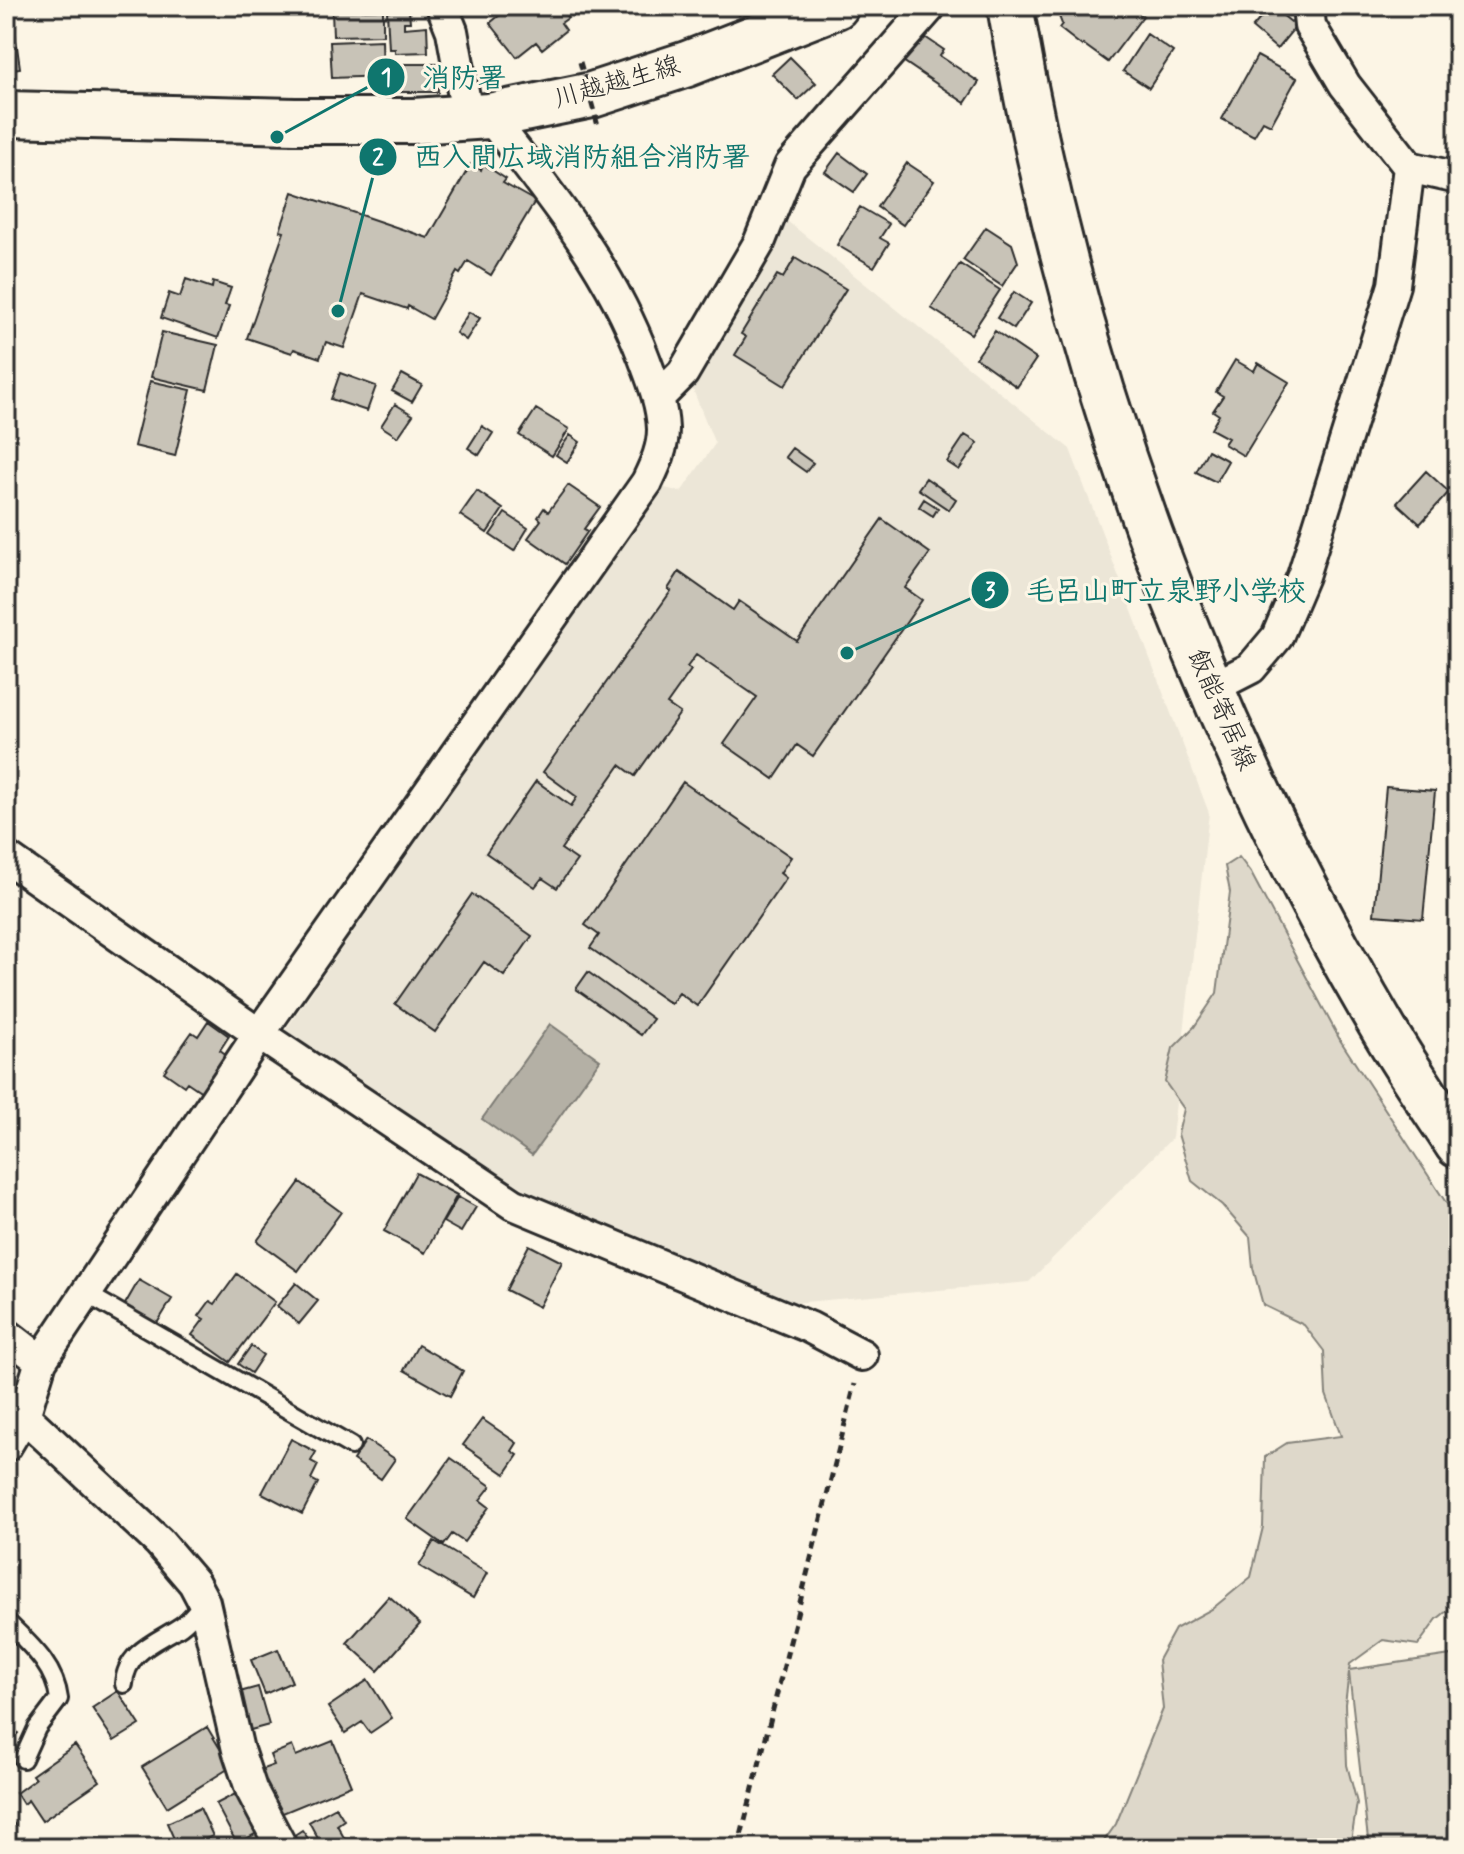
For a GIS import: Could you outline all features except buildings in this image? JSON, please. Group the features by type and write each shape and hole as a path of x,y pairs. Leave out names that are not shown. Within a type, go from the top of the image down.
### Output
{"main road":[{"name":"飯能寄居線","path":"1010,6 1043,169 1083,334 1128,477 1210,689 1267,813 1327,930 1386,1034 1458,1145"},
{"name":"川越越生線","path":"6,114 295,121 478,117 592,95 687,64 811,10"}],"street":[{"path":"6,1446 24,1416 41,1361 259,1034 647,482 660,454 663,431 659,397 637,338 577,229 478,117 442,6"},
{"path":"1308,6 1310,26 1345,85 1409,167 1458,178"},
{"path":"659,397 683,373 759,243 790,166 929,8"},
{"path":"1210,689 1251,668 1277,637 1303,576 1394,285 1409,167"},
{"path":"6,857 259,1034 513,1204 809,1327 862,1355"},
{"path":"6,1334 41,1361"},
{"path":"24,1416 159,1542 194,1583 204,1602 238,1750 251,1789 282,1848"}],"lane":[{"path":"87,1294 351,1446"},
{"path":"124,1684 125,1669 140,1651 185,1624 204,1602"},
{"path":"6,1621 44,1660 57,1683 59,1699 37,1728 23,1759"}],"path":[{"path":"580,62 598,126"},
{"path":"738,1848 862,1355"}],"shaded area":[{"path":"787,221 1070,449 1209,813 1172,1138 1029,1282 793,1303 547,1201 428,1135 282,1035 661,487 681,492 715,444 689,380"},
{"path":"1239,857 1251,873 1340,1040 1458,1221 1458,1602 1437,1619 1418,1645 1383,1640 1350,1664 1349,1670 1458,1654 1458,1843 1412,1848 1369,1848 1349,1672 1345,1704 1347,1765 1357,1803 1350,1848 1099,1848 1116,1824 1163,1709 1158,1660 1175,1629 1212,1609 1251,1577 1263,1527 1265,1457 1287,1443 1341,1436 1326,1394 1324,1351 1304,1325 1263,1305 1253,1268 1250,1237 1222,1205 1192,1181 1178,1134 1184,1109 1165,1082 1173,1048 1194,1027 1217,993 1230,892 1225,866"},
{"path":"550,1024 600,1060 532,1155 482,1119"}],"place":[{"name":"消防署","path":"277,137"},
{"name":"西入間広域消防組合消防署","path":"338,311"},
{"name":"毛呂山町立泉野小学校","path":"847,653"}]}
